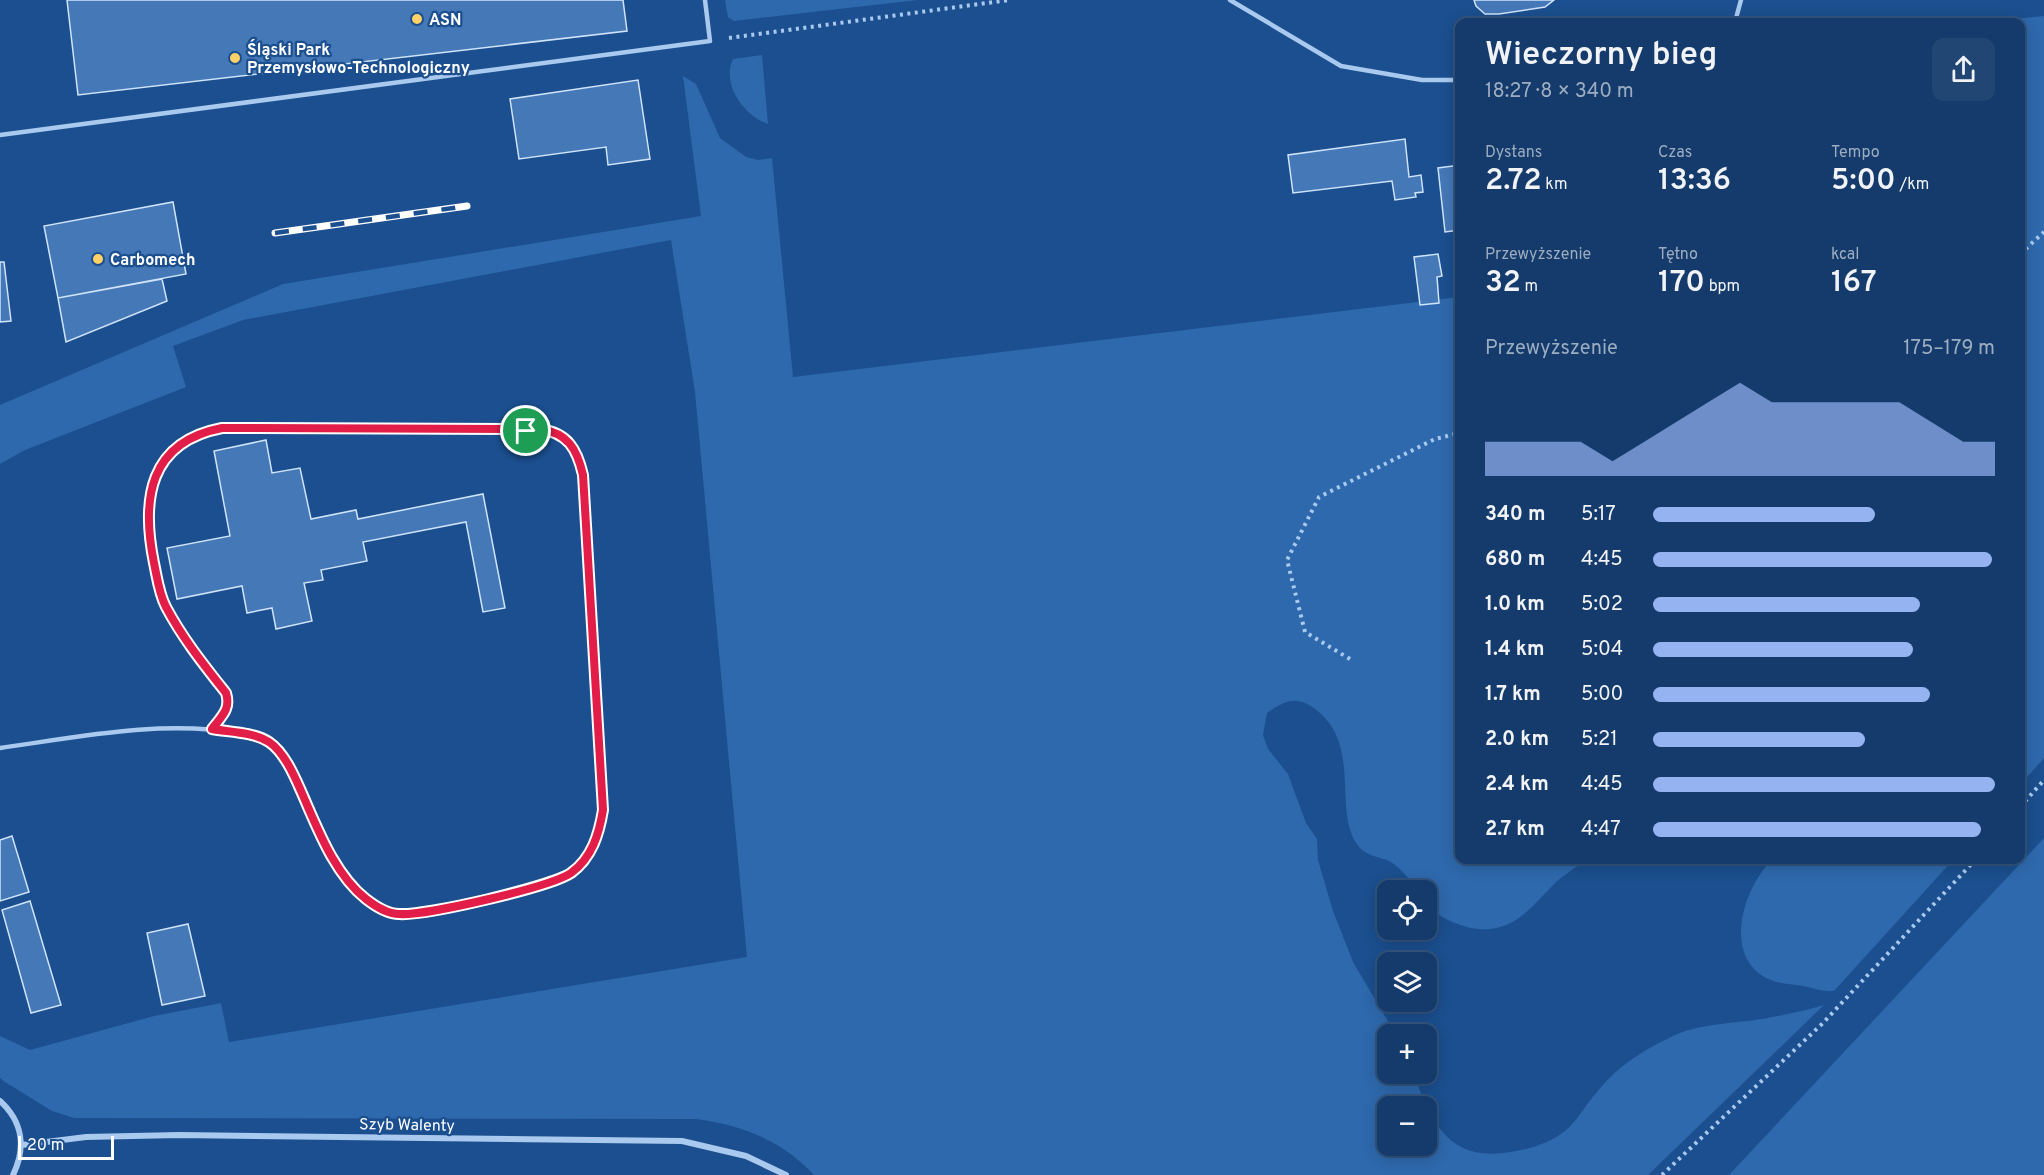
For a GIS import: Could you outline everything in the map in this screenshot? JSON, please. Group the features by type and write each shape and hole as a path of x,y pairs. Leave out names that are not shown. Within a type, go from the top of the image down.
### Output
{"street":[{"path":"0,1101 12,1114 20,1129 22,1145 19,1162 13,1175"},
{"name":"Szyb Walenty","path":"22,1145 87,1137 179,1135 682,1141 746,1156 786,1175"}],"lane":[{"path":"0,135 710,41 705,0"},
{"path":"1230,0 1341,66 1422,80 1455,80"},
{"path":"1736,18 1741,0"},
{"path":"0,748 131,730 212,729 252,735 270,742 290,767 326,846 348,879 365,899 384,910 397,914 432,911 551,882 570,873 591,850 599,833 603,810 583,475 579,458 570,443 555,431 540,429 238,428 206,431 173,449 160,467 153,488 148,512 150,545 165,605 185,641 226,693 230,703 212,729"}],"path":[{"path":"710,41 1009,0"},
{"path":"2025,249 2044,232"},
{"path":"1350,659 1305,632 1287,560 1319,497 1435,439 1455,434"},
{"path":"2025,801 2044,780"},
{"path":"1662,1175 1823,1023 1971,864"}],"shaded area":[{"path":"725,0 918,0 734,21 728,17"},
{"path":"2044,16 2044,758 2025,779 2025,18"},
{"path":"762,55 768,124 743,107 732,88 730,79 733,59"},
{"path":"683,76 696,84 720,138 746,157 758,160 772,158 793,377 1455,297 1455,864 1580,864 1556,882 1532,907 1505,926 1493,929 1469,928 1447,919 1437,914 1437,880 1409,880 1389,861 1370,855 1360,848 1351,833 1347,816 1342,756 1337,737 1327,720 1309,705 1297,701 1282,704 1267,713 1263,735 1268,749 1288,774 1306,823 1317,839 1318,860 1333,911 1353,962 1377,1003 1377,1012 1382,1012 1390,1024 1377,1024 1377,1084 1417,1084 1423,1096 1377,1096 1377,1156 1437,1156 1437,1124 1448,1138 1460,1147 1475,1152 1494,1154 1542,1144 1565,1131 1605,1083 1621,1068 1648,1049 1669,1038 1691,1029 1762,1019 1824,1005 1648,1175 814,1175 789,1153 761,1136 696,1119 74,1118 52,1111 0,1078 0,1036 30,1050 154,1016 221,1003 229,1042 747,957 695,392 671,240 243,320 173,346 186,387 25,450 0,464 0,405 283,284 701,216"},
{"path":"2044,838 2044,1175 1729,1175 2020,864 2025,864 2025,858"},
{"path":"1769,864 1949,864 1834,991 1780,983 1766,978 1752,967 1744,953 1741,937 1742,920 1753,886"}],"building":[{"name":"Śląski Park Przemysłowo-Technologiczny","path":"67,0 623,0 627,31 78,95"},
{"path":"1474,0 1554,0 1545,7 1485,14 1476,6"},
{"path":"638,80 650,159 608,165 606,147 519,159 510,99"},
{"path":"1405,139 1409,177 1421,175 1423,192 1415,193 1416,197 1395,200 1392,181 1293,193 1288,155"},
{"path":"1455,166 1455,231 1445,232 1438,168"},
{"path":"173,202 186,274 58,298 44,226"},
{"path":"1438,254 1442,276 1437,277 1439,303 1420,305 1414,257"},
{"path":"0,262 4,262 11,321 0,322"},
{"path":"162,279 167,301 66,342 58,298"},
{"path":"266,440 272,473 300,468 311,519 356,510 358,519 483,494 505,608 483,612 466,522 363,542 367,561 321,570 323,580 304,583 312,621 276,629 272,608 247,613 242,586 177,599 167,548 230,536 214,451"},
{"path":"12,836 29,892 0,901 0,840"},
{"path":"30,901 61,1005 31,1013 2,910"},
{"path":"188,924 205,996 162,1005 147,933"}],"railway":[{"path":"275,233 467,206"}],"place":[{"name":"ASN","path":"417,19"},
{"name":"Śląski Park Przemysłowo-Technologiczny","path":"235,58"},
{"name":"Carbomech","path":"98,259"}],"route":[{"path":"222,428 526,431 540,429 555,431 570,443 579,458 583,475 603,810 599,833 591,850 579,865 570,873 551,882 432,911 397,914 384,910 365,899 348,879 326,846 290,767 270,742 252,735 212,729 230,703 226,693 185,641 165,605 148,530 148,512 153,488 160,467 173,449 206,431 222,428"}]}
